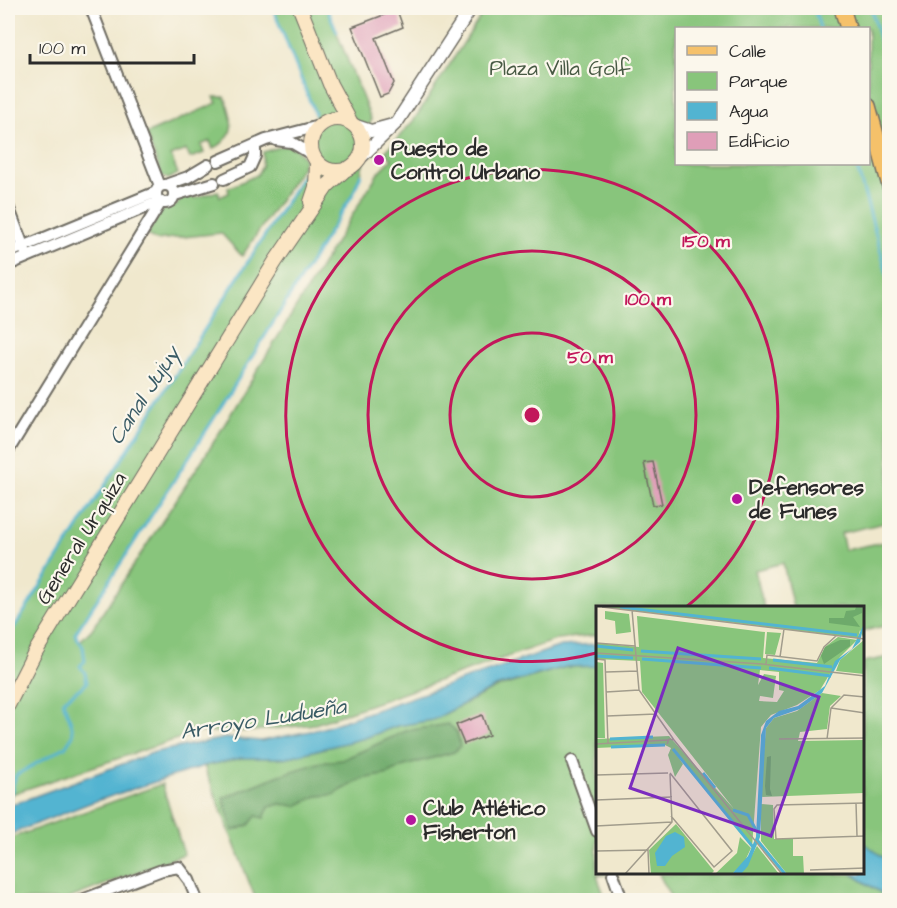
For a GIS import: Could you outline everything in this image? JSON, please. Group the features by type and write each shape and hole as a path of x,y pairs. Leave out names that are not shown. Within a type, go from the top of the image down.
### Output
{"main road":[{"path":"300,8 325,71 363,143 359,159 346,170 330,170 315,158 312,139 321,124 330,100 325,71"},
{"path":"842,8 848,27"},
{"path":"870,113 890,186"},
{"path":"321,124 338,119 353,125"},
{"name":"General Urquiza","path":"308,212 316,187 315,158"},
{"name":"General Urquiza","path":"8,705 34,654 308,212 333,180 346,170"}],"street":[{"path":"91,8 161,193 170,202 175,195 219,181 250,167 255,156 255,145"},
{"path":"359,159 394,124 471,8"},
{"path":"8,265 25,252 161,193 213,163 267,140 321,124"},
{"path":"353,125 379,130 394,124"},
{"path":"267,140 291,142 315,158"},
{"path":"196,172 201,187"},
{"path":"8,451 161,193"},
{"path":"8,206 25,252"},
{"path":"8,253 25,252"},
{"path":"572,761 596,828"},
{"path":"82,900 162,870 179,867 189,880 197,900"},
{"path":"614,875 622,900"}],"green space":[{"name":"Plaza Villa Golf","path":"273,8 327,8 371,119 361,174 353,194 211,423 75,634 80,641 92,629 210,448 378,173 392,159 385,152 414,120 486,8 889,8 889,522 841,533 845,550 889,541 889,625 864,631 864,606 793,606 783,563 755,570 764,606 596,606 596,635 558,639 315,724 253,731 198,732 11,794 8,803 8,637 306,171 315,114"},
{"path":"214,97 225,97 228,105 231,126 227,138 213,149 210,141 201,145 204,153 190,158 186,150 171,156 178,174 168,179 162,176 146,134 217,103"},
{"path":"286,145 295,148 304,158 303,166 242,256 221,233 156,240 147,235 161,211 177,205 182,196 196,198 218,191 220,197 229,193 228,188 257,175 262,166 263,152"},
{"path":"890,657 889,862 864,843 864,662"},
{"name":"Club Atlético Fisherton","path":"596,666 596,875 602,875 597,876 606,900 256,900 204,766 241,758 285,758 365,738 397,726 433,720 495,688 566,667"},
{"path":"448,724 457,732 460,746 454,752 401,767 389,774 362,779 333,795 317,796 296,806 280,804 269,807 264,818 256,816 249,825 233,831 223,798 277,776 321,762 342,760 406,731"},
{"path":"162,784 184,854 65,900 8,900 8,839"},
{"path":"660,875 854,875 889,898 889,900 672,900"}],"water":[{"name":"Arroyo Ludueña","path":"596,644 596,666 566,667 495,687 433,720 397,726 365,738 285,758 241,758 204,766 90,803 8,835 8,806 155,752 225,738 261,741 320,729 561,646"},
{"path":"864,843 889,862 889,898 854,875 864,875"}],"building":[{"path":"397,10 403,27 376,38 394,83 388,94 380,97 352,27"},
{"path":"653,462 662,504 653,505 644,463"},
{"path":"482,715 489,735 464,744 456,725"}],"waterway":[{"name":"Canal Jujuy","path":"273,8 315,114"},
{"path":"327,8 337,32"},
{"path":"814,8 820,27"},
{"path":"871,8 890,78"},
{"path":"856,165 890,284"},
{"name":"Canal Jujuy","path":"8,637 306,171"},
{"path":"8,803 16,775 65,747 73,735 63,701 87,683 85,673 80,666 85,661 83,647 75,634 211,423 353,194 361,174"}],"place":[{"name":"Puesto de Control Urbano","path":"379,160"},
{"name":"Defensores de Funes","path":"737,499"},
{"name":"Club Atlético Fisherton","path":"411,820"}]}
